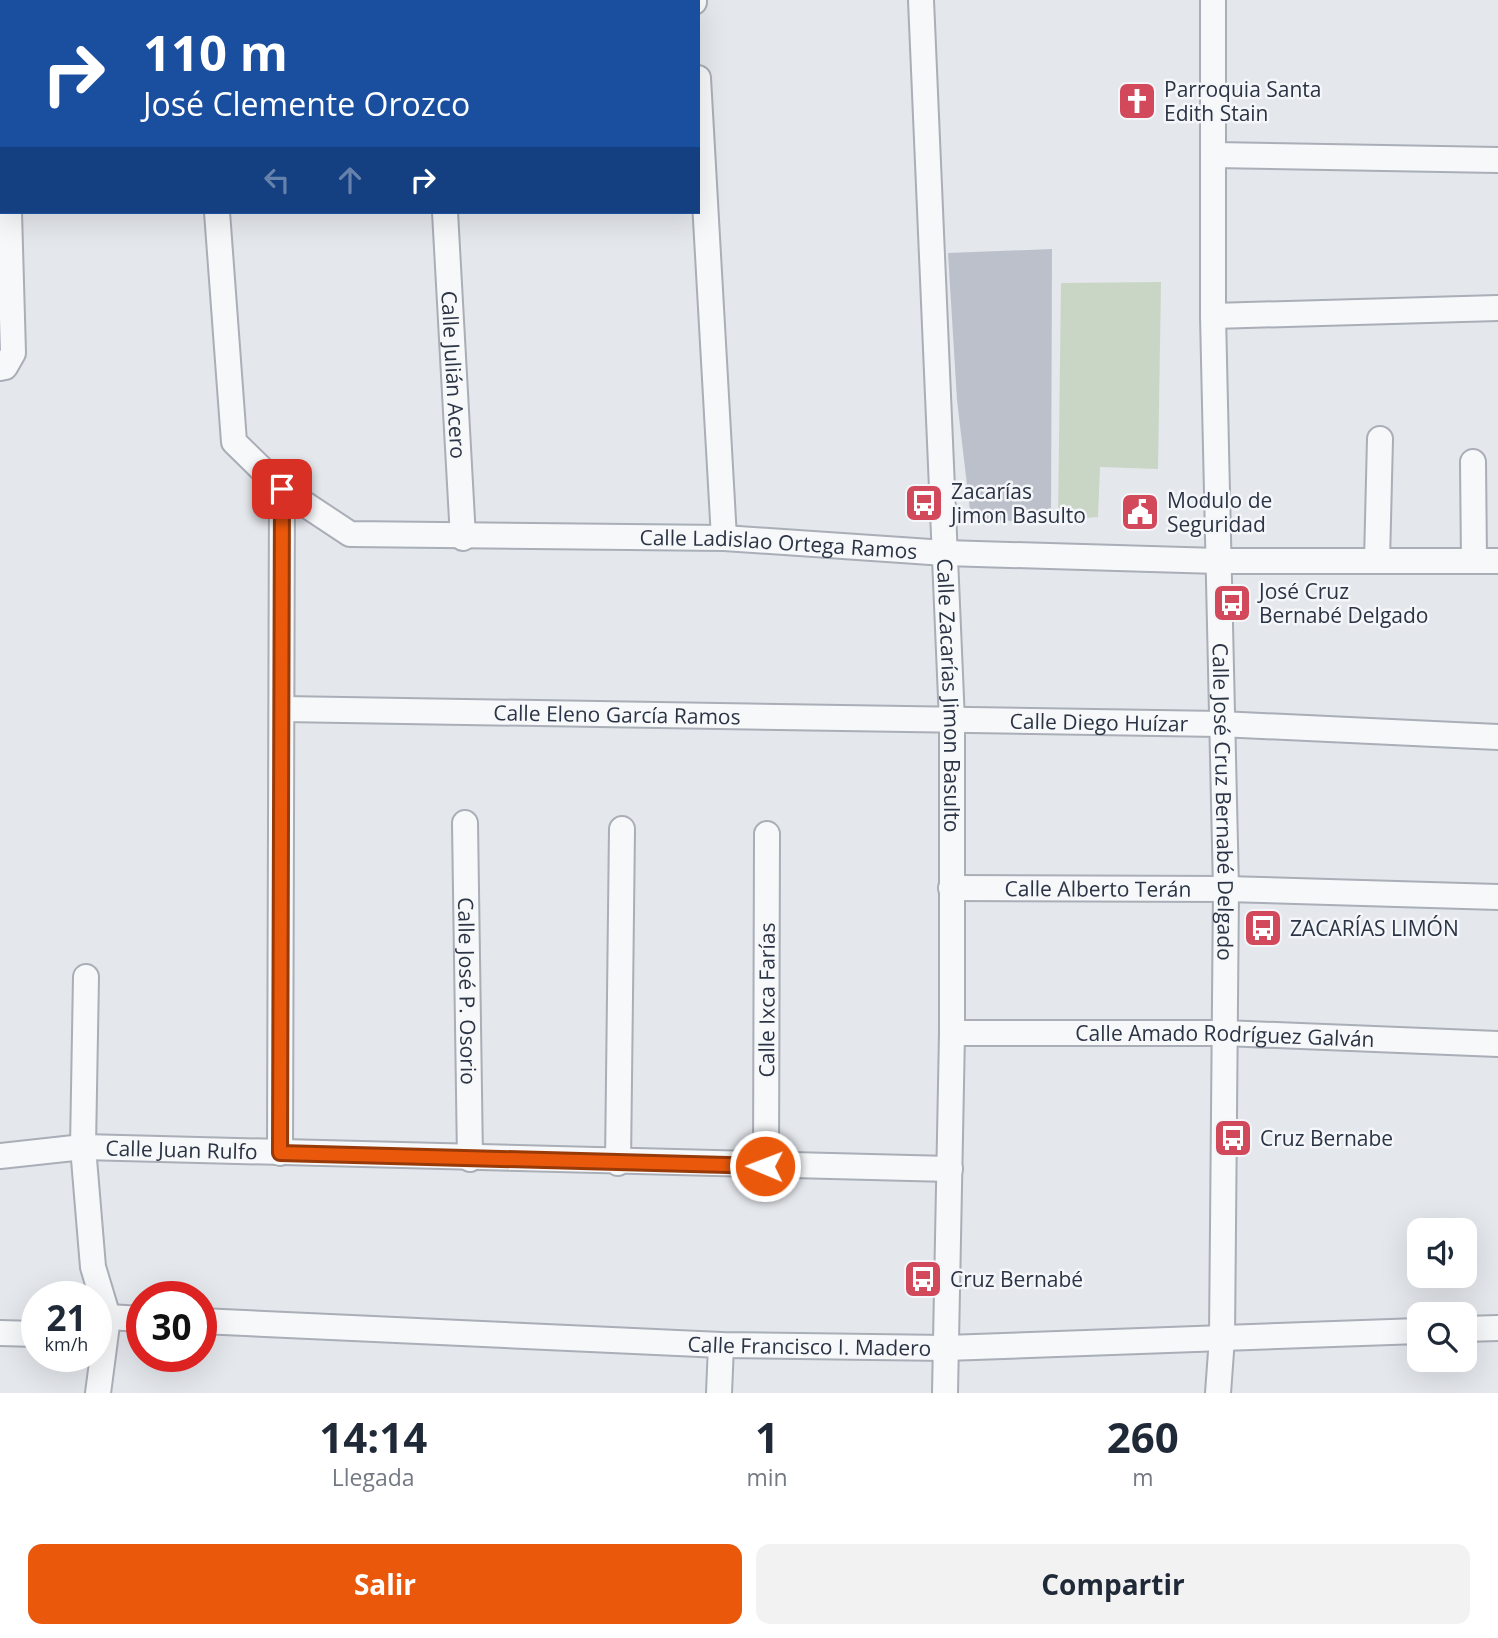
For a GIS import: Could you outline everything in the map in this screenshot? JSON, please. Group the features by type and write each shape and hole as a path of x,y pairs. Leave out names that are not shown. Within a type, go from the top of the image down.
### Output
{"street":[{"name":"Calle Zacarías Jimon Basulto","path":"921,0 952,721 952,1033 945,1393"},
{"name":"Calle José Cruz Bernabé Delgado","path":"1213,0 1213,316 1220,724 1226,889 1222,1338 1218,1393"},
{"path":"700,113 724,538"},
{"path":"1214,155 1498,160"},
{"path":"3,367 13,353 9,214"},
{"name":"Calle Ladislao Ortega Ramos","path":"217,214 234,442 282,489 350,534 463,538 724,538 945,552 1218,561 1486,561"},
{"name":"Calle Julián Acero","path":"445,214 463,538"},
{"path":"1213,316 1498,308"},
{"path":"1377,561 1380,439"},
{"path":"1473,462 1486,561"},
{"path":"280,1153 282,489"},
{"name":"Calle Eleno García Ramos","path":"283,709 952,721"},
{"name":"Calle Diego Huízar","path":"952,721 1220,724 1498,737"},
{"name":"Calle José P. Osorio","path":"465,823 470,1159"},
{"path":"618,1163 622,829"},
{"name":"Calle Ixca Farías","path":"765,1166 767,834"},
{"name":"Calle Alberto Terán","path":"951,888 1226,889 1498,897"},
{"path":"86,977 83,1147 95,1281"},
{"name":"Calle Amado Rodríguez Galván","path":"952,1033 1224,1033 1498,1044"},
{"name":"Calle Juan Rulfo","path":"0,1156 83,1147 618,1163 950,1169"},
{"name":"Calle Francisco I. Madero","path":"217,1322 721,1345 946,1348 1407,1331"},
{"path":"1477,1329 1498,1328"},
{"path":"0,1333 21,1334"},
{"path":"719,1393 721,1345"},
{"path":"98,1393 100,1372"}],"green space":[{"path":"1161,282 1158,469 1100,467 1098,517 1058,520 1061,283"}],"building":[{"path":"1052,249 1051,523 971,519 957,400 948,253"}],"place":[{"name":"Parroquia Santa Edith Stain","path":"1137,101"},
{"name":"Zacarías Jimon Basulto","path":"924,503"},
{"name":"Modulo de Seguridad","path":"1140,512"},
{"name":"José Cruz Bernabé Delgado","path":"1232,603"},
{"name":"ZACARÍAS LIMÓN","path":"1263,928"},
{"name":"Cruz Bernabe","path":"1233,1138"},
{"name":"Cruz Bernabé","path":"923,1279"}],"route":[{"path":"282,489 280,1153 765,1166"}]}
